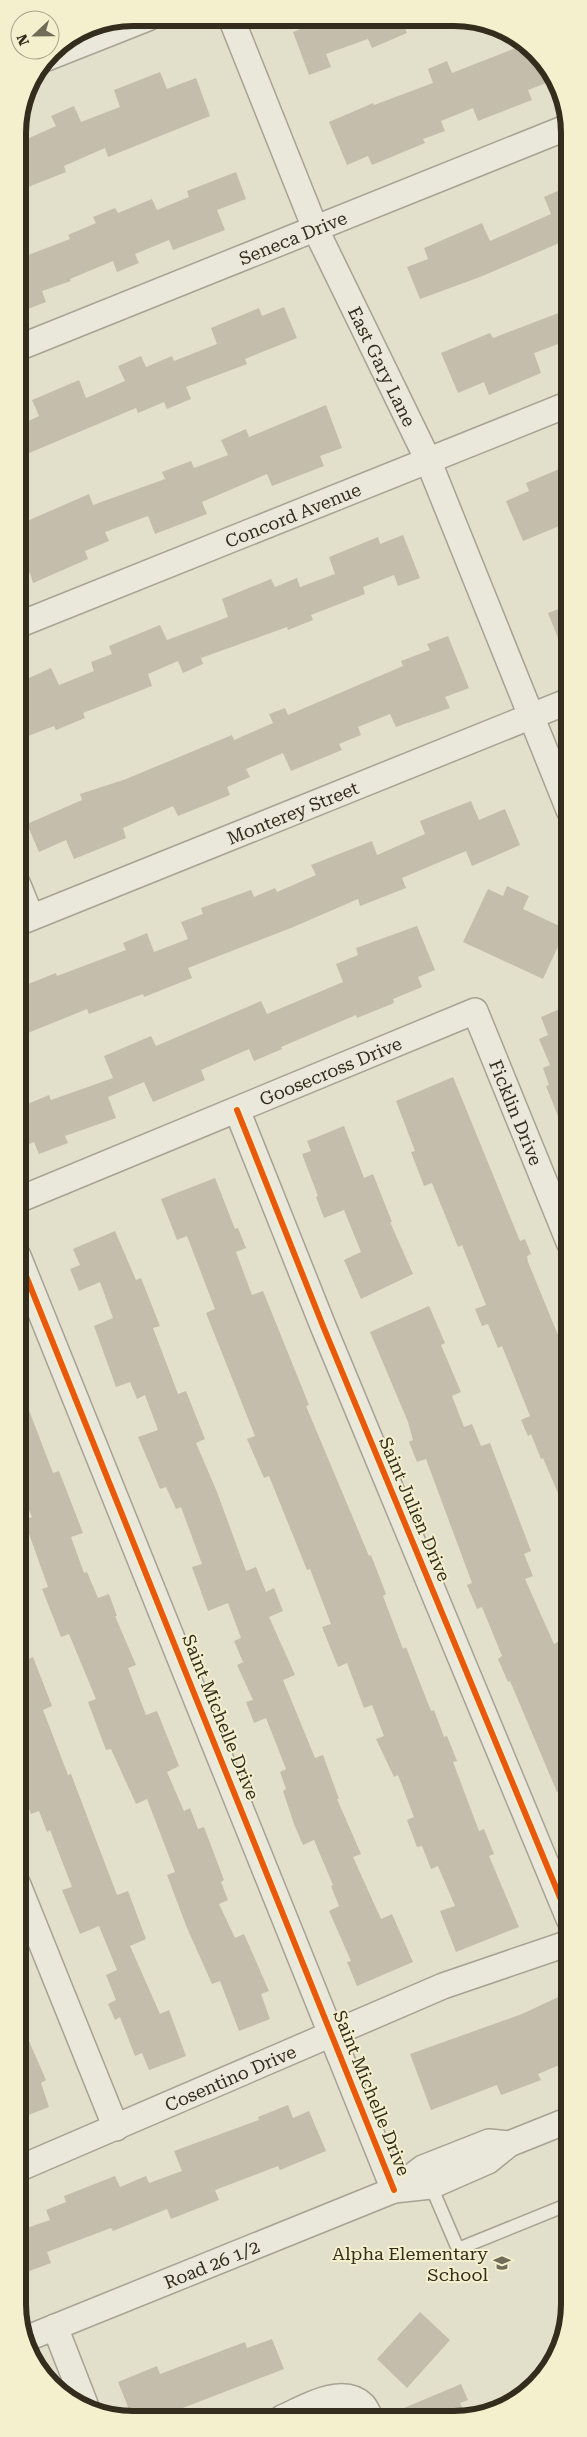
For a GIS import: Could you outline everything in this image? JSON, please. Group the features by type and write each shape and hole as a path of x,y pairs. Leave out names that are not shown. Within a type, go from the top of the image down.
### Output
{"street":[{"path":"65,51 127,26"},
{"name":"East Gary Lane","path":"234,26 315,228 428,460 561,790"},
{"name":"Seneca Drive","path":"26,345 561,130"},
{"name":"Concord Avenue","path":"26,622 561,407"},
{"name":"Monterey Street","path":"26,919 561,704"},
{"name":"Goosecross Drive","path":"26,1197 475,1011"},
{"name":"Ficklin Drive","path":"475,1011 561,1222"},
{"name":"Saint Julien Drive","path":"236,1110 326,1335 561,1900"},
{"name":"Saint Michelle Drive","path":"26,1276 394,2190"},
{"path":"26,1905 116,2128"},
{"name":"Cosentino Drive","path":"26,2166 443,1986 561,1946"},
{"name":"Road 26 1/2","path":"394,2190 430,2186 488,2162 509,2144 561,2123"},
{"name":"Road 26 1/2","path":"31,2337 394,2190 423,2168 489,2142 509,2144"},
{"path":"55,2327 82,2397"},
{"path":"298,2411 329,2398 348,2397 362,2404 366,2411"}],"lane":[{"path":"430,2186 458,2249 561,2207"}],"building":[{"path":"309,26 404,26 407,33 372,48 368,39 326,54 331,67 309,75 293,32"},
{"path":"518,47 539,68 548,83 528,90 532,100 478,121 473,108 441,121 445,131 423,139 425,143 372,165 368,156 347,165 329,122 373,103 374,105 433,83 428,69 447,61 452,73"},
{"path":"160,72 167,89 196,78 210,116 108,157 105,148 64,166 66,172 26,188 26,139 56,126 51,116 74,106 81,122 120,107 114,90"},
{"path":"236,172 246,199 217,210 225,230 173,250 169,240 135,254 139,263 117,272 113,261 70,279 71,281 42,291 46,302 28,309 26,304 26,256 70,239 68,235 96,223 93,217 115,208 118,213 152,199 157,210 189,197 187,191"},
{"path":"561,189 561,242 480,277 420,299 407,267 428,259 424,248 482,223 490,241 551,214 544,197"},
{"path":"284,307 297,338 245,359 247,364 186,387 191,399 167,409 164,402 138,413 136,408 26,454 26,422 39,416 32,400 79,380 86,398 125,381 118,366 141,356 146,367 172,356 174,361 217,344 211,328 259,308 262,316"},
{"path":"561,312 561,343 534,353 541,373 489,395 484,382 458,393 441,353 490,333 493,338"},
{"path":"326,405 342,448 320,456 324,466 272,486 267,474 202,502 207,514 155,534 148,516 105,532 109,541 85,551 88,559 33,583 30,573 26,575 26,522 89,494 93,505 165,479 162,472 191,461 194,468 228,455 221,440 246,429 249,437"},
{"path":"561,468 561,525 523,541 506,501 529,491 526,483"},
{"path":"403,535 420,578 398,586 394,575 363,587 365,594 311,615 313,620 288,630 287,627 201,658 203,664 183,673 178,661 148,674 152,686 83,713 85,718 56,730 54,726 26,737 26,679 51,668 59,685 94,671 91,662 112,654 109,646 160,625 167,640 228,617 222,599 271,579 275,587 297,578 300,587 335,574 329,557 378,537 380,544"},
{"path":"561,608 561,646 548,613"},
{"path":"448,636 469,688 445,697 450,708 396,727 390,714 358,727 361,735 339,744 342,750 291,771 283,753 246,769 250,777 227,787 230,795 178,816 173,806 123,828 126,838 74,859 66,840 39,852 27,824 82,800 80,794 126,779 232,735 234,740 273,723 269,714 285,708 288,715 403,666 401,661 430,650 427,644"},
{"path":"471,801 479,820 505,809 520,845 472,866 466,851 402,878 406,888 360,906 358,899 291,928 188,968 192,978 144,997 143,994 89,1014 87,1009 26,1034 26,985 56,973 57,976 126,950 123,943 147,933 154,952 188,939 181,922 203,914 201,908 251,890 254,897 275,888 277,892 316,875 311,865 372,841 377,855 425,834 420,821"},
{"path":"507,886 529,896 523,909 561,927 561,940 543,979 463,942 488,889 503,896"},
{"path":"417,926 435,970 418,977 422,987 393,999 394,1003 357,1018 356,1015 281,1047 282,1049 254,1061 249,1049 201,1070 205,1080 153,1102 144,1082 108,1097 116,1118 65,1136 68,1143 39,1154 34,1142 26,1145 26,1105 49,1095 51,1100 113,1078 104,1056 151,1036 156,1046 261,1001 267,1014 343,982 336,964 358,955 356,948"},
{"path":"561,1008 561,1124 546,1086 549,1085 543,1068 550,1065 539,1039 548,1035 541,1017"},
{"path":"453,1077 520,1241 525,1239 531,1254 527,1256 528,1262 561,1342 561,1500 543,1458 541,1459 531,1434 528,1436 521,1420 530,1416 502,1346 498,1348 488,1324 482,1326 475,1309 486,1305 462,1245 458,1247 432,1183 424,1186 411,1152 415,1151 396,1101"},
{"path":"344,1126 364,1178 373,1174 392,1222 390,1222 413,1274 361,1299 344,1260 361,1252 344,1210 324,1218 302,1154 311,1151 307,1141"},
{"path":"215,1178 235,1229 238,1228 246,1248 236,1252 252,1295 263,1291 309,1405 306,1406 369,1556 371,1555 386,1594 383,1596 403,1649 406,1647 431,1711 434,1710 444,1737 447,1736 457,1761 453,1762 479,1831 484,1829 494,1854 489,1856 519,1927 456,1952 440,1911 455,1906 438,1866 431,1869 422,1846 417,1847 407,1820 414,1817 398,1775 394,1777 376,1739 384,1736 372,1705 364,1708 347,1663 338,1667 322,1627 331,1624 310,1569 307,1570 269,1476 264,1478 247,1439 255,1436 206,1313 215,1309 187,1236 177,1240 161,1199"},
{"path":"115,1231 136,1280 141,1278 160,1326 153,1328 178,1394 186,1391 205,1439 196,1443 217,1492 246,1571 256,1567 266,1592 274,1588 283,1611 269,1617 295,1675 283,1680 315,1758 323,1755 339,1799 337,1799 361,1854 353,1857 381,1919 392,1914 413,1962 357,1986 347,1962 351,1961 329,1911 339,1906 331,1886 333,1885 314,1840 303,1845 294,1824 283,1791 286,1789 280,1772 286,1769 266,1718 254,1723 246,1702 253,1700 237,1665 243,1662 234,1641 241,1638 228,1603 208,1611 192,1567 202,1564 181,1507 176,1509 166,1487 160,1489 138,1437 158,1430 145,1395 137,1399 130,1382 116,1387 94,1326 113,1318 100,1282 79,1291 70,1269 80,1265 73,1249"},
{"path":"429,1306 445,1343 441,1345 461,1392 452,1396 464,1427 472,1424 481,1446 490,1443 531,1551 524,1554 533,1576 525,1579 554,1644 560,1641 561,1643 561,1790 557,1792 510,1681 508,1682 498,1659 502,1656 482,1607 477,1609 467,1585 472,1583 426,1459 417,1462 409,1442 413,1440 408,1422 370,1332"},
{"path":"26,1402 53,1473 59,1471 83,1533 71,1537 84,1573 87,1572 98,1598 109,1594 117,1616 115,1616 136,1665 128,1668 146,1715 157,1711 179,1766 167,1772 184,1811 190,1808 198,1829 204,1827 224,1880 221,1882 228,1900 219,1904 235,1938 244,1934 269,1991 261,1994 270,2019 239,2031 220,1981 212,1984 187,1928 167,1875 175,1872 147,1799 136,1804 111,1749 106,1750 88,1702 96,1699 69,1634 61,1637 42,1589 48,1587 26,1526 26,1519 32,1517 26,1503"},
{"path":"33,1657 52,1706 43,1710 68,1775 71,1774 117,1895 128,1891 146,1939 130,1946 160,2014 169,2010 186,2056 149,2070 142,2053 135,2056 120,2017 115,2020 108,2004 116,2000 106,1975 117,1970 99,1926 80,1934 62,1890 72,1887 50,1830 47,1832 39,1811 31,1814 26,1801 26,1660"},
{"path":"561,1996 561,2064 538,2074 541,2080 501,2095 497,2085 431,2110 410,2054 522,2014"},
{"path":"26,2034 46,2080 41,2083 49,2107 26,2116"},
{"path":"288,2105 293,2118 309,2111 326,2151 280,2170 278,2166 215,2190 219,2200 171,2219 167,2209 113,2231 111,2228 47,2252 51,2263 26,2272 26,2228 50,2220 46,2210 66,2202 64,2196 115,2176 120,2187 146,2176 149,2183 182,2171 174,2151 259,2120 258,2117"},
{"path":"420,2312 450,2340 407,2388 377,2359"},
{"path":"272,2339 284,2369 175,2411 130,2411 118,2382 157,2366 160,2374 245,2342 247,2348"},
{"path":"461,2384 468,2400 460,2403 463,2410 397,2411"}],"cycle path":[{"path":"237,1110 323,1326 561,1900"},
{"path":"26,1276 394,2190"}],"place":[{"name":"Alpha Elementary School","path":"502,2263"}]}
